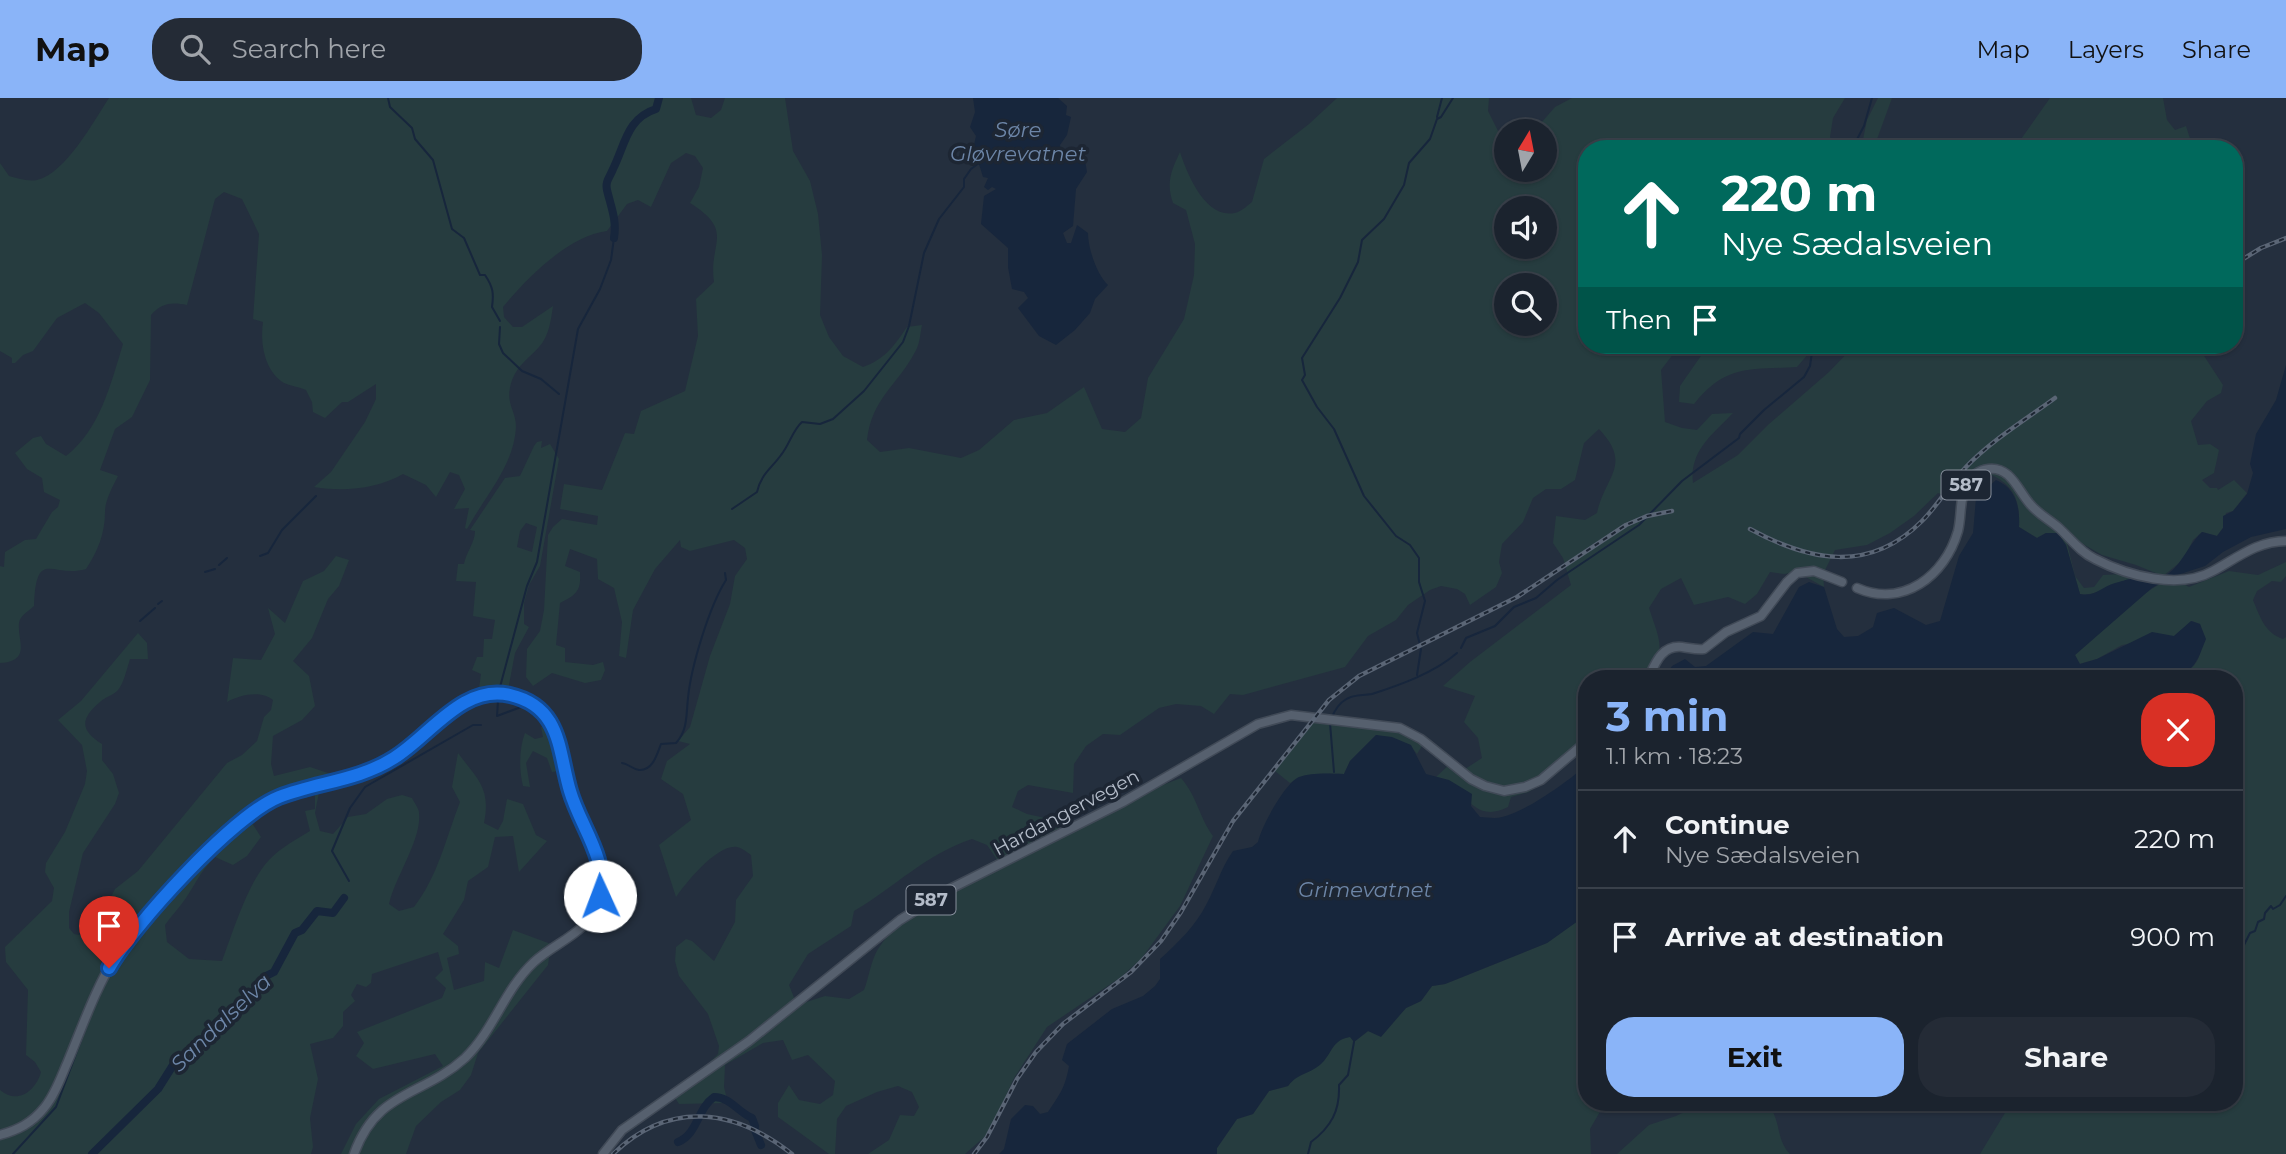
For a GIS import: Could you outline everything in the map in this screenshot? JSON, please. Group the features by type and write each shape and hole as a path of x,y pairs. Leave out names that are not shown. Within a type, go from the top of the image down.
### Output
{"main road":[{"name":"587","path":"1857,588 1872,594 1895,594 1917,587 1929,578 1956,537 1967,483 1978,472 1992,469 2008,475 2032,507 2085,553 2106,564 2157,578 2197,578 2214,571 2247,550 2271,542 2286,541"},
{"path":"1652,670 1657,660 1667,650 1679,647 1704,649 1726,632 1761,616 1789,579 1797,573 1814,571 1842,582"},
{"path":"0,1135 25,1126 49,1101 102,981 128,938 235,826 257,808 290,793 348,779 384,764 415,744 454,709 481,695 510,695 535,706 546,716 557,733 572,797 601,870 601,890 595,910 581,929 539,958 521,976 485,1034 465,1058 447,1071 394,1099 376,1115 363,1133 354,1154"},
{"name":"Hardangervegen","path":"603,1154 622,1130 748,1041 831,977 888,927 932,899 1124,802 1258,724 1291,715 1384,725 1407,731 1427,743 1471,779 1485,786 1504,790 1525,787 1541,780 1578,749"}],"green space":[{"path":"109,98 691,98 696,115 711,118 721,110 725,98 785,98 793,151 810,181 818,214 822,255 820,315 829,337 843,356 863,367 888,351 907,327 922,325 917,349 874,413 867,440 880,452 909,448 961,458 979,450 1014,420 1047,413 1084,387 1102,429 1125,432 1141,418 1148,378 1184,319 1194,275 1195,244 1186,210 1173,203 1170,189 1172,171 1180,152 1200,194 1208,204 1227,213 1238,212 1252,202 1264,159 1337,98 1489,98 1488,111 1494,123 1494,182 1558,182 1558,119 1544,119 1555,107 1572,98 1845,98 1833,118 1832,140 1578,140 1578,354 1673,354 1661,370 1665,422 1697,430 1712,414 1733,413 1710,436 1699,452 1693,483 1738,455 1846,354 2203,354 2223,385 2221,393 2207,401 2191,421 2198,445 2210,444 2219,450 2214,473 2202,480 2210,488 2218,490 2234,480 2247,493 2233,511 2226,513 2223,528 2217,536 2202,532 2193,540 2184,559 2163,576 2102,555 2076,540 2067,543 2075,576 2084,588 2094,587 2103,575 2122,574 2130,579 2086,594 2080,594 2066,545 2046,533 2037,538 2019,527 2014,495 2005,484 1990,474 1967,487 1956,499 1938,493 1914,516 1867,545 1835,550 1823,574 1824,587 1797,572 1770,572 1757,594 1745,604 1728,597 1694,605 1681,578 1661,589 1649,608 1659,644 1654,670 1578,670 1578,754 1529,792 1511,797 1508,807 1485,811 1476,808 1455,787 1436,777 1452,762 1462,771 1482,758 1478,738 1464,722 1475,696 1443,686 1470,662 1571,585 1563,558 1553,543 1556,516 1585,520 1597,513 1615,462 1609,441 1599,429 1584,443 1575,480 1561,489 1546,489 1533,498 1523,522 1502,544 1499,562 1502,573 1496,587 1470,605 1465,594 1457,589 1441,586 1430,590 1408,605 1396,620 1368,636 1345,667 1243,695 1230,694 1214,714 1201,706 1176,704 1159,708 1120,735 1103,734 1086,746 1074,764 1073,793 1028,785 1018,791 1012,807 1027,814 1059,821 1067,832 1147,791 1181,778 1213,836 1180,906 1141,959 1121,977 1047,1027 1014,1078 990,1132 965,1154 868,1154 889,1140 900,1115 914,1116 919,1107 912,1092 898,1086 846,1106 837,1119 835,1154 829,1154 778,1117 778,1103 789,1085 799,1100 820,1104 833,1095 835,1081 808,1055 792,1060 783,1040 763,1043 725,1065 724,1087 728,1103 679,1104 670,1090 703,1069 718,1054 719,1046 708,1014 679,976 675,961 676,947 686,939 692,941 714,961 735,922 736,900 753,876 751,855 737,847 729,848 703,866 676,897 659,845 691,820 683,794 661,779 667,761 690,744 678,741 690,727 710,656 730,604 735,576 747,559 745,548 734,540 690,551 681,547 680,540 655,569 633,610 626,658 619,656 622,622 614,588 598,579 597,559 570,549 565,566 580,572 580,584 574,594 560,603 556,645 565,648 565,662 593,665 603,662 605,670 601,680 585,683 552,673 533,686 526,677 527,649 540,631 544,610 548,535 562,519 597,525 598,516 560,509 564,484 602,490 625,433 634,434 641,411 685,391 698,336 696,299 714,282 717,238 712,222 690,203 699,187 703,168 695,156 686,153 671,163 651,207 638,200 627,204 607,231 578,241 549,260 503,307 504,317 513,327 522,327 553,306 545,338 512,380 509,395 516,427 510,455 498,480 467,529 469,508 454,509 465,489 459,475 450,472 436,497 426,485 403,474 360,488 314,487 331,472 365,422 376,399 376,384 348,402 342,402 325,418 313,412 306,390 277,378 265,356 263,322 253,319 259,234 242,199 224,192 215,199 187,305 167,304 151,315 150,380 132,417 115,429 100,470 118,476 106,503 104,527 94,555 86,569 48,569 38,576 34,606 20,620 20,654 10,661 0,663 0,566 4,567 5,552 25,540 36,539 60,500 44,492 42,478 27,469 15,453 33,438 41,436 46,444 66,456 78,445 88,433 103,405 123,344 99,313 85,303 57,318 33,351 23,355 15,363 0,351 0,163 9,176 37,180 58,168","holes":["972,839 987,845 1000,864 933,900 903,922 878,949 864,990 849,999 825,996 797,1005 789,985 808,954 851,926 854,911 925,862 955,845"]},
{"path":"1878,98 1892,98 1877,140 1863,140 1867,120"},
{"path":"2050,98 2163,98 2167,120 2175,130 2186,126 2190,140 2020,140"},
{"path":"1702,354 1808,354 1797,367 1752,369 1728,376 1706,391 1694,404 1679,402 1680,386"},
{"path":"542,441 541,448 550,444 559,459 540,566 529,585 524,603 524,624 529,627 515,653 508,690 482,690 471,695 473,689 479,689 481,674 472,670 477,657 483,657 484,639 492,639 495,620 473,616 476,582 456,581 458,564 464,564 474,540 475,531 470,530 505,478 520,476 537,442","holes":["526,523 537,527 532,552 517,547 520,531"]},
{"path":"336,556 349,560 339,586 328,599 312,638 293,661 309,676 315,706 302,720 273,736 271,764 274,776 310,767 340,777 321,782 315,813 320,831 333,834 348,817 366,814 387,799 402,795 412,798 419,813 419,823 389,904 399,911 414,907 441,856 460,802 452,787 458,753 477,778 484,793 484,823 498,830 503,821 507,799 523,804 536,835 547,841 519,872 513,836 495,837 488,867 468,881 464,900 443,934 458,946 459,954 447,958 454,990 484,981 485,962 499,968 513,930 551,944 548,965 478,1053 471,1075 460,1090 441,1102 416,1126 406,1154 341,1154 356,1124 379,1099 443,1066 435,1054 373,1069 356,1056 364,1043 357,1032 442,998 446,988 435,978 443,970 438,952 372,974 371,983 366,987 357,984 351,995 355,1001 343,1012 343,1026 333,1038 310,1044 318,1079 310,1118 313,1147 311,1154 0,1154 0,1090 13,1096 25,1094 35,1085 41,1072 35,1062 26,1055 28,990 6,962 5,947 52,901 54,888 45,872 46,863 65,832 85,784 87,771 82,745 58,720 81,701 138,633 147,643 148,659 130,659 118,690 93,708 85,724 90,734 102,744 102,760 113,774 119,793 115,804 83,853 69,912 69,928 74,934 85,936 93,932 115,889 138,871 227,763 242,755 257,741 264,717 271,710 273,700 262,695 250,695 227,702 233,658 261,660 275,634 268,608 285,623 303,581 324,571","holes":["315,794 315,809 305,811 310,831 273,856 261,869 242,908 222,961 189,959 167,942 165,925 210,862 215,857 233,865 247,856 261,837 250,820 272,806"]},
{"path":"2286,562 2286,576 2281,582 2272,581 2257,591 2253,600 2267,629 2283,639 2286,637 2286,1154 1980,1154 2006,1111 2243,1111 2243,670 2188,670 2197,660 2201,645 2200,624 2192,621 2174,636 2122,645 2097,659 2079,664 2075,655 2142,595 2171,577 2189,587 2229,571 2258,575"},
{"path":"1314,720 1392,728 1423,744 1417,754 1410,745 1376,735 1350,761 1344,774 1309,775 1290,783 1275,771"},
{"path":"545,724 553,735 560,771 552,772 547,758 533,751 526,763 530,787 523,786 520,759 525,733 535,739 543,737 541,727"},
{"path":"1578,921 1578,1111 1600,1111 1590,1129 1591,1154 1217,1154 1217,1148 1237,1119 1253,1114 1269,1091 1288,1086 1295,1077 1324,1061 1336,1041 1350,1036 1354,1042 1368,1031 1374,1033 1393,1021 1406,1008 1421,1001 1432,986 1445,984 1547,943"},
{"path":"1686,1111 1772,1111 1782,1142 1790,1154 1617,1154 1649,1125"}],"water":[{"name":"Søre Gløvrevatnet","path":"973,98 1058,98 1067,106 1066,115 1071,117 1067,135 1060,145 1061,157 1067,162 1078,154 1078,147 1084,154 1087,172 1076,189 1073,226 1063,233 1067,243 1071,243 1077,225 1088,233 1094,262 1108,285 1095,299 1090,313 1056,345 1039,336 1018,308 1028,298 1024,292 1012,289 1008,248 981,224 984,196 996,189 992,187 988,190 984,187 988,178 983,177 978,161 976,162 972,153 976,136 970,127 975,112"},
{"path":"2286,365 2286,529 2251,537 2223,552 2205,566 2171,577 2152,588 2075,655 2080,664 2097,659 2152,632 2174,636 2191,621 2200,624 2206,639 2197,661 2188,670 1670,670 1685,659 1695,667 1706,666 1753,632 1773,634 1799,587 1809,582 1824,587 1837,629 1844,637 1858,636 1873,627 1877,613 1894,608 1926,625 1940,621 1959,556 1973,533 1976,498 1996,480 2008,488 2015,499 2019,512 2019,527 2037,538 2046,533 2058,533 2066,545 2080,594 2094,593 2128,579 2150,582 2162,578 2176,567 2202,532 2217,536 2223,528 2223,516 2233,511 2247,494 2253,473 2250,464 2256,434 2276,400"},
{"name":"Grimevatnet","path":"1376,735 1392,737 1411,745 1426,774 1449,780 1472,794 1471,806 1480,817 1499,818 1534,803 1578,772 1578,921 1547,943 1445,984 1432,986 1421,1001 1406,1008 1381,1037 1368,1031 1354,1042 1350,1037 1340,1041 1318,1067 1296,1078 1288,1086 1269,1091 1253,1114 1237,1119 1217,1148 1217,1154 999,1154 1004,1149 1011,1119 1025,1105 1033,1106 1040,1114 1048,1112 1059,1095 1069,1066 1062,1060 1067,1044 1112,1009 1143,996 1155,986 1160,979 1160,959 1197,920 1233,851 1252,847 1258,842 1269,816 1293,781 1304,775 1344,774 1350,761"}],"waterway":[{"path":"388,98 390,107 412,128 415,139 433,160 452,229 464,238 480,275 485,275 490,283 492,307 500,321"},
{"path":"614,238 614,219 607,182 633,126 646,113 656,109 659,98"},
{"path":"1437,117 1442,98"},
{"path":"1420,645 1417,633 1425,601 1419,582 1419,558 1410,545 1396,536 1364,496 1334,429 1317,407 1302,380 1305,375 1302,358 1340,298 1358,262 1362,240 1384,219 1404,185 1409,163 1430,139 1437,119 1453,98"},
{"path":"1857,140 1872,98"},
{"path":"732,509 757,492 764,476 802,422 820,424 833,419 864,391 903,342 909,326 924,253 939,219 964,187 964,179 971,169 979,163"},
{"path":"500,687 527,586 537,562 578,329 600,289 611,260 614,238"},
{"path":"500,327 499,344 503,353 522,371 541,379 559,394"},
{"path":"1461,648 1466,638 1495,626 1514,607 1536,598 1557,580 1639,525 1682,481 1739,438 1764,410 1804,377 1810,366 1812,354"},
{"path":"260,556 268,553 282,530 316,496"},
{"path":"219,565 227,558"},
{"path":"205,572 215,569"},
{"path":"622,763 644,770 654,761 661,744 676,743 683,733 697,654 713,605 726,580 725,573"},
{"path":"158,604 162,601"},
{"path":"140,621 155,608"},
{"path":"1417,675 1421,649"},
{"path":"1332,717 1339,705 1348,698 1372,694 1405,682 1438,667 1457,653"},
{"path":"498,701 497,716 521,707"},
{"path":"1330,723 1334,772"},
{"path":"349,881 332,851 350,808 365,787 473,725 481,725"},
{"path":"2243,947 2258,922 2264,919 2265,913 2271,906 2273,909 2280,905 2286,896"},
{"name":"Sandalselva","path":"92,1154 158,1089 175,1062 213,1031 216,1023 227,1013 247,1001 264,977 274,972 295,933 302,930 317,911 333,913 344,898"},
{"path":"13,1154 56,1107 91,1014"},
{"path":"1308,1154 1311,1142 1329,1124 1336,1111 1339,1085 1348,1075 1354,1042"},
{"path":"678,1142 690,1133 704,1108 714,1097 725,1099 752,1118 755,1126"},
{"path":"755,1130 761,1145"}],"railway":[{"path":"2243,259 2286,238"},
{"path":"1750,529 1794,549 1816,555 1860,555 1881,549 1902,538 1922,521 1976,457 2055,398"},
{"path":"974,1154 987,1137 1017,1079 1036,1052 1063,1024 1131,972 1161,941 1181,912 1233,821 1329,700 1359,676 1517,597 1626,525 1647,516 1672,511"},
{"path":"613,1154 634,1137 656,1125 679,1118 702,1116 747,1127 792,1154"}],"route":[{"path":"109,968 136,928 250,813 290,793 348,779 394,759 454,709 481,695 514,696 535,706 546,716 557,733 572,797 600,865 600,896"}]}
